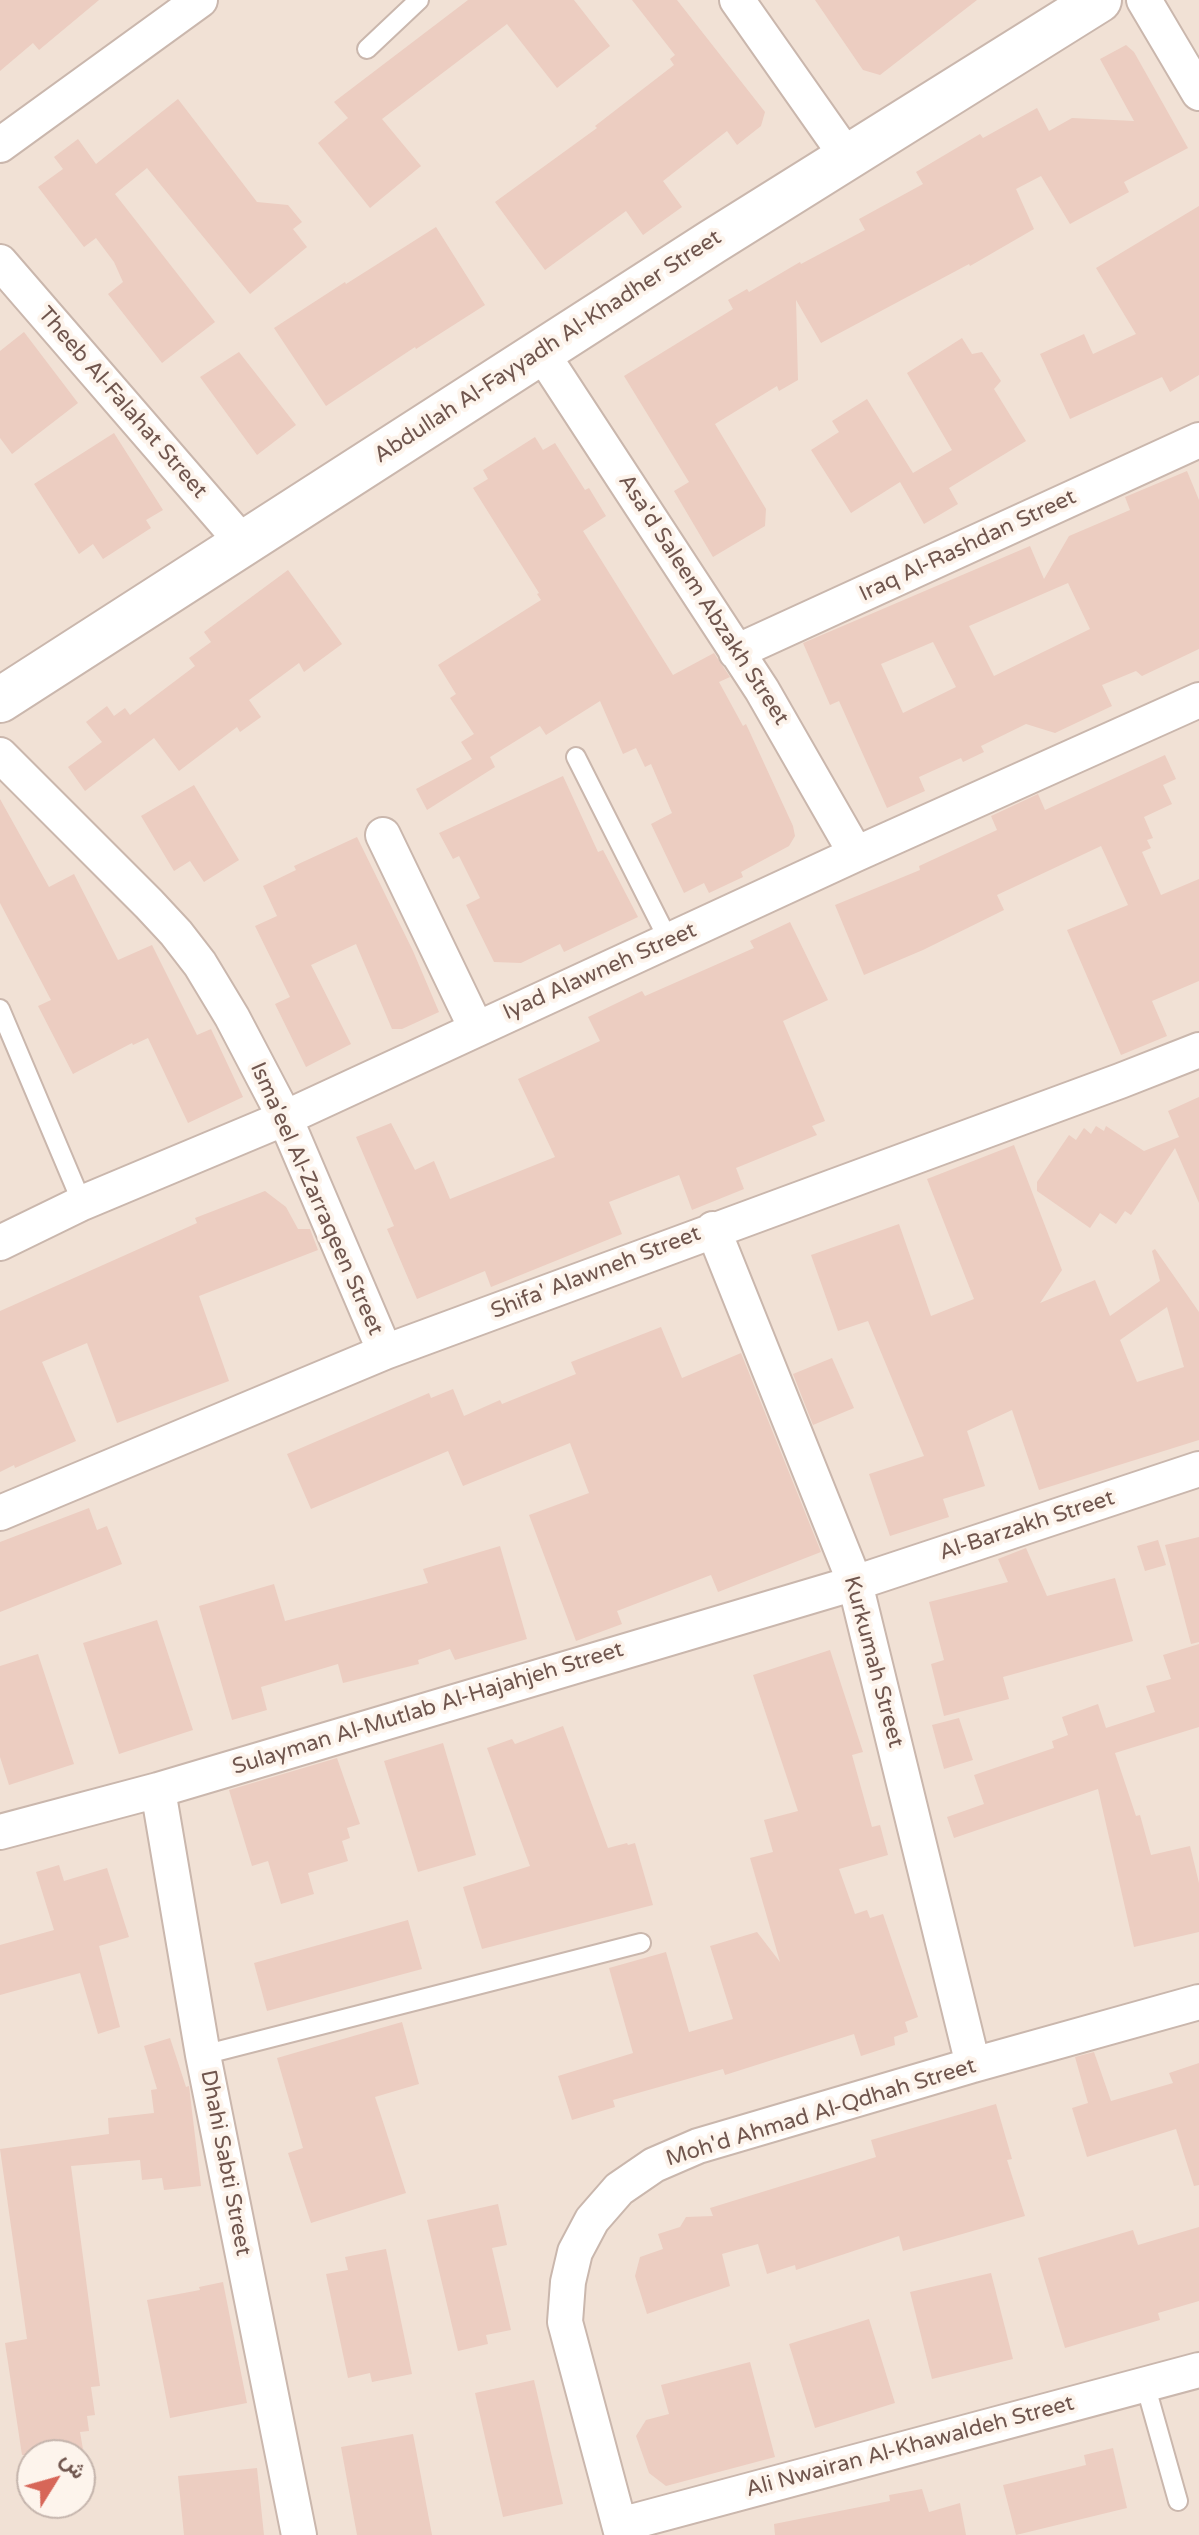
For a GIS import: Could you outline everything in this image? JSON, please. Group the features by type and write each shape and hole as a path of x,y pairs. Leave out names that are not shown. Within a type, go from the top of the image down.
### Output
{"street":[{"path":"0,145 200,0"},
{"path":"737,0 848,158"},
{"name":"Abdullah Al-Fayyadh Al-Khadher Street","path":"0,700 541,352 1099,0"},
{"path":"1144,0 1199,93"},
{"name":"Theeb Al-Falahat Street","path":"0,262 244,544"},
{"name":"Asa'd Saleem Abzakh Street","path":"541,352 800,752 856,854"},
{"name":"Iraq Al-Rashdan Street","path":"736,652 1199,440"},
{"name":"Iyad Alawneh Street","path":"0,1243 82,1203 285,1118 856,854 1199,700"},
{"name":"Isma'eel Al-Zarraqeen Street","path":"0,755 176,933 200,964 232,1017 285,1118 385,1352"},
{"path":"383,835 476,1028"},
{"name":"Shifa' Alawneh Street","path":"0,1513 385,1352 1199,1050"},
{"name":"Kurkumah Street","path":"713,1229 855,1583 973,2065"},
{"name":"Al-Barzakh Street","path":"855,1583 1199,1469"},
{"name":"Sulayman Al-Mutlab Al-Hajahjeh Street","path":"0,1832 158,1790 855,1583"},
{"name":"Dhahi Sabti Street","path":"158,1790 203,2055 299,2535"},
{"name":"Moh'd Ahmad Al-Qdhah Street","path":"621,2530 565,2322 568,2282 575,2252 592,2220 619,2189 654,2165 698,2146 1199,2002"},
{"name":"Ali Nwairan Al-Khawaldeh Street","path":"621,2530 1199,2370"}],"lane":[{"path":"367,49 419,0"},
{"path":"576,757 669,941"},
{"path":"0,1009 82,1203"},
{"path":"203,2055 641,1943"},
{"path":"1145,2384 1178,2501"}],"shaded area":[{"path":"0,0 1199,0 1199,2535 0,2535"}],"building":[{"path":"0,0 99,0 39,50 33,43 0,71"},
{"path":"468,0 574,0 610,46 557,88 507,24 382,119 421,166 370,208 318,143 348,118 334,102"},
{"path":"632,0 677,0 765,112 761,126 737,145 727,131 663,181 682,207 643,235 626,211 545,270 495,202 597,128 595,126 674,65 670,59 675,55"},
{"path":"815,0 977,0 880,75 863,70"},
{"path":"1126,45 1134,52 1188,148 1124,182 1129,192 1070,224 1041,176 1016,189 1034,229 970,266 821,343 796,300 798,380 779,391 777,386 715,424 766,509 765,526 713,557 674,491 689,482 624,376 733,309 728,300 747,289 749,292 800,262 865,230 859,219 923,184 916,172 980,134 983,138 1037,108 1049,131 1072,118 1134,121 1100,59"},
{"path":"178,99 257,202 288,205 302,222 293,229 307,247 250,294 147,168 115,194 215,322 162,363 108,294 123,282 114,262 96,238 84,247 38,187 63,169 54,157 78,139 96,164"},
{"path":"1199,206 1199,375 1170,392 1162,377 1070,419 1040,354 1084,334 1093,354 1136,334 1096,268"},
{"path":"436,227 485,305 326,406 274,328"},
{"path":"24,332 78,403 12,454 0,438 0,351"},
{"path":"962,338 972,354 982,352 1001,381 994,389 1026,441 949,488 958,504 924,524 900,482 851,513 811,450 839,432 832,421 867,399 913,473 952,450 907,373"},
{"path":"239,352 296,425 257,455 200,377"},
{"path":"114,433 163,510 146,520 151,528 103,559 93,544 79,554 34,484"},
{"path":"535,437 543,450 555,443 606,516 583,531 673,675 714,653 730,677 719,682 743,726 746,724 793,826 795,836 789,846 741,872 743,877 709,893 704,883 684,893 651,824 672,813 651,764 645,767 636,748 623,754 600,701 546,735 540,726 490,757 495,767 427,810 416,789 472,759 461,742 474,734 450,698 456,694 438,665 541,600 473,488 488,479 483,470"},
{"path":"1187,471 1199,500 1199,649 1142,676 1136,671 1102,685 1112,706 1055,733 1026,724 981,746 984,752 963,762 961,758 919,777 925,791 887,808 839,701 830,705 803,643 1030,546 1044,579 1069,536 1130,510 1125,497","holes":["1068,583 1090,629 994,676 969,626","933,642 956,687 903,713 881,664"]},
{"path":"288,570 342,644 304,672 299,663 249,700 261,717 240,732 237,727 179,771 154,738 85,791 68,767 102,742 86,722 107,706 114,716 125,708 130,715 195,666 189,658 211,642 204,632"},
{"path":"1165,755 1176,779 1163,785 1172,804 1144,817 1153,838 1147,840 1151,848 1142,852 1161,895 1199,879 1199,981 1152,1001 1167,1036 1121,1055 1067,930 1128,905 1101,846 997,895 1004,910 864,975 835,905 920,870 919,866 997,830 991,816 1038,794 1045,810"},
{"path":"563,776 598,852 603,850 638,917 564,952 560,944 521,963 494,962 466,905 480,898 459,856 453,859 439,833"},
{"path":"194,785 239,860 204,882 190,861 174,871 141,816"},
{"path":"0,799 49,887 74,874 118,960 152,945 197,1035 211,1029 243,1097 188,1123 148,1038 132,1043 73,1074 38,1006 51,1000 0,903"},
{"path":"357,837 439,1012 402,1029 392,1029 356,944 311,965 351,1044 306,1067 275,1004 290,997 255,926 277,916 263,886 296,870 294,866"},
{"path":"790,922 828,1000 783,1021 825,1121 812,1126 817,1135 736,1168 744,1189 692,1210 679,1175 609,1202 622,1234 491,1287 485,1271 417,1299 387,1229 394,1226 356,1137 391,1123 415,1170 434,1161 450,1199 555,1157 518,1079 600,1041 588,1017 642,991 645,996 754,948 750,941"},
{"path":"1199,1097 1199,1203 1175,1148 1131,1215 1125,1211 1116,1224 1100,1213 1090,1228 1037,1191 1037,1182 1069,1135 1076,1140 1084,1128 1091,1134 1096,1126 1104,1131 1106,1126 1144,1151 1179,1137 1168,1111"},
{"path":"1014,1145 1062,1270 1040,1303 1095,1280 1110,1316 1160,1281 1152,1251 1155,1249 1199,1312 1199,1440 1039,1490 1012,1410 967,1431 985,1486 943,1499 949,1517 890,1536 869,1474 924,1456 868,1321 838,1331 811,1255 899,1224 931,1316 974,1299 927,1179","holes":["1167,1307 1184,1367 1137,1382 1120,1340"]},
{"path":"265,1191 286,1207 298,1229 310,1229 318,1250 199,1296 229,1381 117,1423 87,1343 42,1362 76,1441 0,1472 0,1311 197,1223 195,1218"},
{"path":"661,1327 682,1378 741,1353 821,1552 718,1592 711,1575 617,1611 622,1624 576,1641 529,1515 589,1493 570,1443 463,1486 448,1451 311,1509 287,1454 429,1393 431,1398 453,1389 464,1416 500,1400 502,1404 576,1374 571,1362"},
{"path":"832,1358 854,1408 813,1425 793,1374"},
{"path":"89,1508 97,1530 107,1526 122,1564 0,1612 0,1542"},
{"path":"1199,1537 1199,1642 1191,1644 1165,1545"},
{"path":"1158,1540 1166,1565 1145,1571 1137,1546"},
{"path":"500,1546 527,1639 455,1660 450,1649 418,1660 419,1664 343,1683 338,1664 261,1687 267,1710 232,1720 199,1606 274,1584 285,1621 428,1583 423,1569"},
{"path":"1026,1548 1047,1596 1115,1578 1133,1641 1003,1677 1009,1699 944,1716 931,1664 944,1660 929,1602 1008,1582 998,1559"},
{"path":"157,1620 193,1730 119,1754 83,1643"},
{"path":"1199,1644 1199,1727 1115,1753 1136,1816 1140,1815 1151,1855 1190,1846 1199,1883 1199,1932 1134,1947 1098,1789 954,1838 947,1817 984,1804 974,1775 1054,1748 1052,1741 1068,1735 1062,1717 1098,1704 1106,1728 1155,1712 1146,1686 1171,1679 1163,1655"},
{"path":"830,1650 863,1752 852,1755 872,1827 880,1825 888,1855 839,1869 855,1914 867,1910 870,1918 883,1914 918,2017 905,2022 908,2032 894,2037 895,2045 861,2056 854,2034 725,2075 723,2069 613,2100 615,2107 572,2120 558,2076 633,2053 609,1968 666,1952 689,2032 733,2019 710,1946 757,1932 780,1962 750,1858 773,1852 764,1820 798,1811 753,1675"},
{"path":"38,1654 74,1764 9,1785 0,1757 0,1666"},
{"path":"959,1718 973,1760 944,1769 932,1725"},
{"path":"563,1726 608,1848 635,1843 653,1905 482,1949 463,1887 530,1866 487,1748 512,1739 515,1744"},
{"path":"443,1743 476,1855 418,1872 384,1761"},
{"path":"337,1758 360,1824 347,1828 350,1838 342,1841 348,1861 308,1873 314,1894 281,1904 268,1861 252,1866 229,1790"},
{"path":"59,1865 64,1881 107,1868 129,1937 99,1946 120,2027 98,2034 80,1973 0,1995 0,1945 54,1930 36,1872"},
{"path":"408,1920 422,1969 267,2011 254,1963"},
{"path":"402,2022 419,2084 375,2097 406,2193 311,2223 288,2153 303,2148 277,2058"},
{"path":"170,2038 186,2087 189,2086 201,2186 164,2190 162,2178 142,2180 140,2160 71,2166 100,2386 91,2387 95,2415 87,2416 89,2431 80,2432 81,2439 20,2439 5,2343 27,2339 0,2149 109,2134 108,2118 154,2113 151,2090 157,2089 144,2046"},
{"path":"1094,2052 1111,2101 1173,2083 1169,2073 1199,2063 1199,2185 1194,2186 1176,2129 1087,2157 1072,2108 1088,2103 1075,2057"},
{"path":"996,2104 1012,2159 1007,2160 1025,2216 903,2251 899,2236 796,2270 795,2265 767,2274 758,2244 722,2254 730,2286 647,2314 635,2276 640,2257 663,2249 658,2234 680,2227 686,2217 713,2216 710,2208 876,2157 871,2140"},
{"path":"498,2204 507,2245 492,2248 511,2330 486,2335 488,2344 458,2351 427,2220"},
{"path":"1199,2227 1199,2301 1158,2313 1160,2320 1065,2348 1038,2258 1133,2230 1138,2245"},
{"path":"386,2249 412,2374 372,2382 370,2373 348,2378 326,2274 348,2270 345,2257"},
{"path":"991,2273 1013,2359 932,2379 910,2292"},
{"path":"223,2282 247,2403 170,2418 147,2300 200,2290 199,2287"},
{"path":"869,2319 895,2403 815,2428 789,2344"},
{"path":"750,2362 775,2457 666,2486 649,2473 636,2436 646,2420 669,2414 661,2385"},
{"path":"534,2380 563,2504 503,2517 475,2393"},
{"path":"413,2434 432,2535 357,2535 341,2447"},
{"path":"1113,2448 1127,2508 1016,2535 1003,2485 1086,2465 1084,2455"},
{"path":"257,2468 264,2535 184,2535 178,2476"},
{"path":"922,2489 929,2512 960,2503 966,2535 775,2535 774,2524 890,2501 889,2495"}]}
